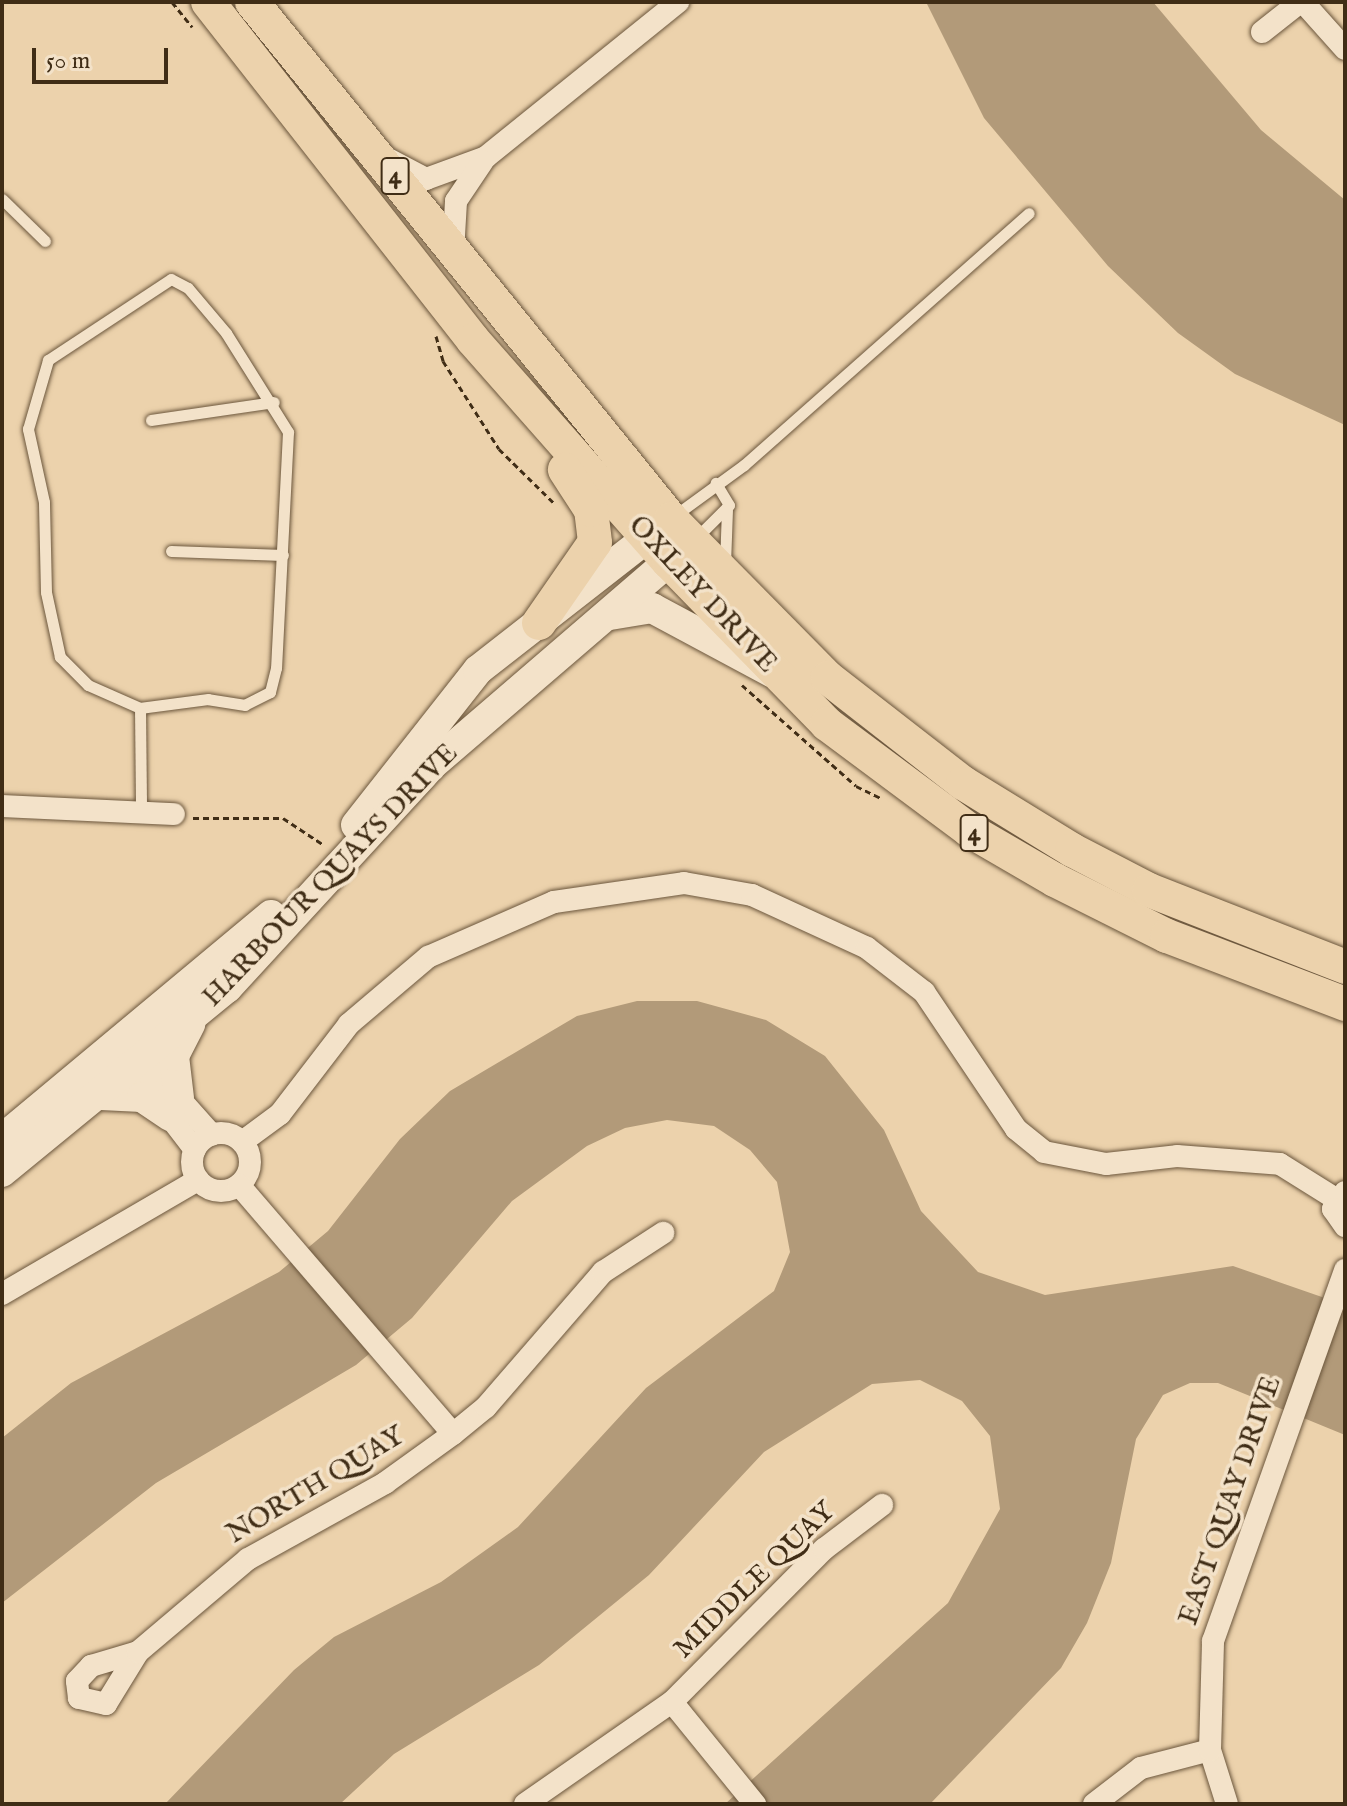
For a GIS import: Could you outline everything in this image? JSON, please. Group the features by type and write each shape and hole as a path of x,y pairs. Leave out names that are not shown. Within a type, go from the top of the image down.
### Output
{"main road":[{"name":"OXLEY DRIVE","path":"208,2 473,340 670,540 729,580 857,702 1014,817 1149,890 1345,967"},
{"path":"235,2 274,60 265,72"},
{"name":"OXLEY DRIVE","path":"252,2 453,252 773,673 878,765 1016,859 1137,922 1345,1004"},
{"path":"473,340 595,521 591,554 539,623"}],"street":[{"path":"453,252 456,201 486,157 678,2"},
{"path":"1262,32 1301,2 1345,49"},
{"path":"374,151 426,179 486,157"},
{"name":"HARBOUR QUAYS DRIVE","path":"2,1172 140,1064 195,1016 432,765 608,616 670,540"},
{"name":"HARBOUR QUAYS DRIVE","path":"2,1139 332,856 443,706 539,623 670,540"},
{"path":"608,616 652,608 773,673"},
{"path":"2,806 141,808 174,814"},
{"path":"204,1142 242,1142 280,1114 349,1024 428,957 554,902 684,883 752,895 867,948 924,992 1016,1129 1044,1152 1106,1164 1177,1156 1280,1164 1340,1196 1334,1216 1345,1226"},
{"path":"175,1107 174,1056 195,1016"},
{"path":"119,1041 204,1142 198,1180"},
{"path":"101,1095 142,1097 175,1107"},
{"path":"198,1180 217,1191 239,1185 250,1160 242,1142"},
{"path":"2,1294 198,1180"},
{"name":"NORTH QUAY","path":"239,1185 288,1236 453,1434"},
{"name":"NORTH QUAY","path":"138,1652 248,1559 385,1483 453,1434 486,1407 603,1272 663,1233"},
{"name":"EAST QUAY DRIVE","path":"1227,1804 1210,1750 1213,1641 1344,1275"},
{"name":"MIDDLE QUAY","path":"525,1804 672,1702 824,1549 882,1505"},
{"name":"MIDDLE QUAY","path":"672,1702 755,1804"},
{"path":"1094,1804 1141,1768 1210,1750"}],"lane":[{"path":"2,200 45,241"},
{"name":"HARBOUR QUAYS DRIVE","path":"670,540 716,483 1029,213"},
{"path":"171,279 198,299 274,402 288,432 283,555 270,692 245,705 208,699 140,708 88,685 60,657 46,592 44,502 28,429 48,360 171,279"},
{"path":"151,420 274,402"},
{"path":"716,483 727,510 729,580"},
{"name":"HARBOUR QUAYS DRIVE","path":"670,540 727,510"},
{"path":"171,551 283,555"},
{"path":"140,708 141,808"}],"path":[{"path":"174,814 283,818 324,845"}],"shaded area":[{"path":"926,2 1153,2 1261,130 1345,200 1345,425 1235,374 1178,333 1108,266 984,118"},
{"path":"637,1001 697,1001 766,1020 825,1056 884,1130 921,1211 978,1272 1045,1295 1233,1266 1345,1305 1345,1435 1218,1383 1190,1383 1163,1395 1136,1439 1111,1563 1087,1623 1061,1668 930,1804 725,1804 948,1603 1000,1509 990,1436 962,1401 920,1380 872,1384 764,1452 649,1575 539,1665 394,1754 340,1804 165,1804 294,1670 334,1637 441,1582 518,1527 646,1388 774,1291 790,1252 777,1182 750,1150 714,1126 667,1120 625,1128 587,1146 512,1201 412,1318 356,1365 156,1483 2,1603 2,1438 71,1383 279,1272 328,1231 400,1139 450,1091 577,1016"}]}
